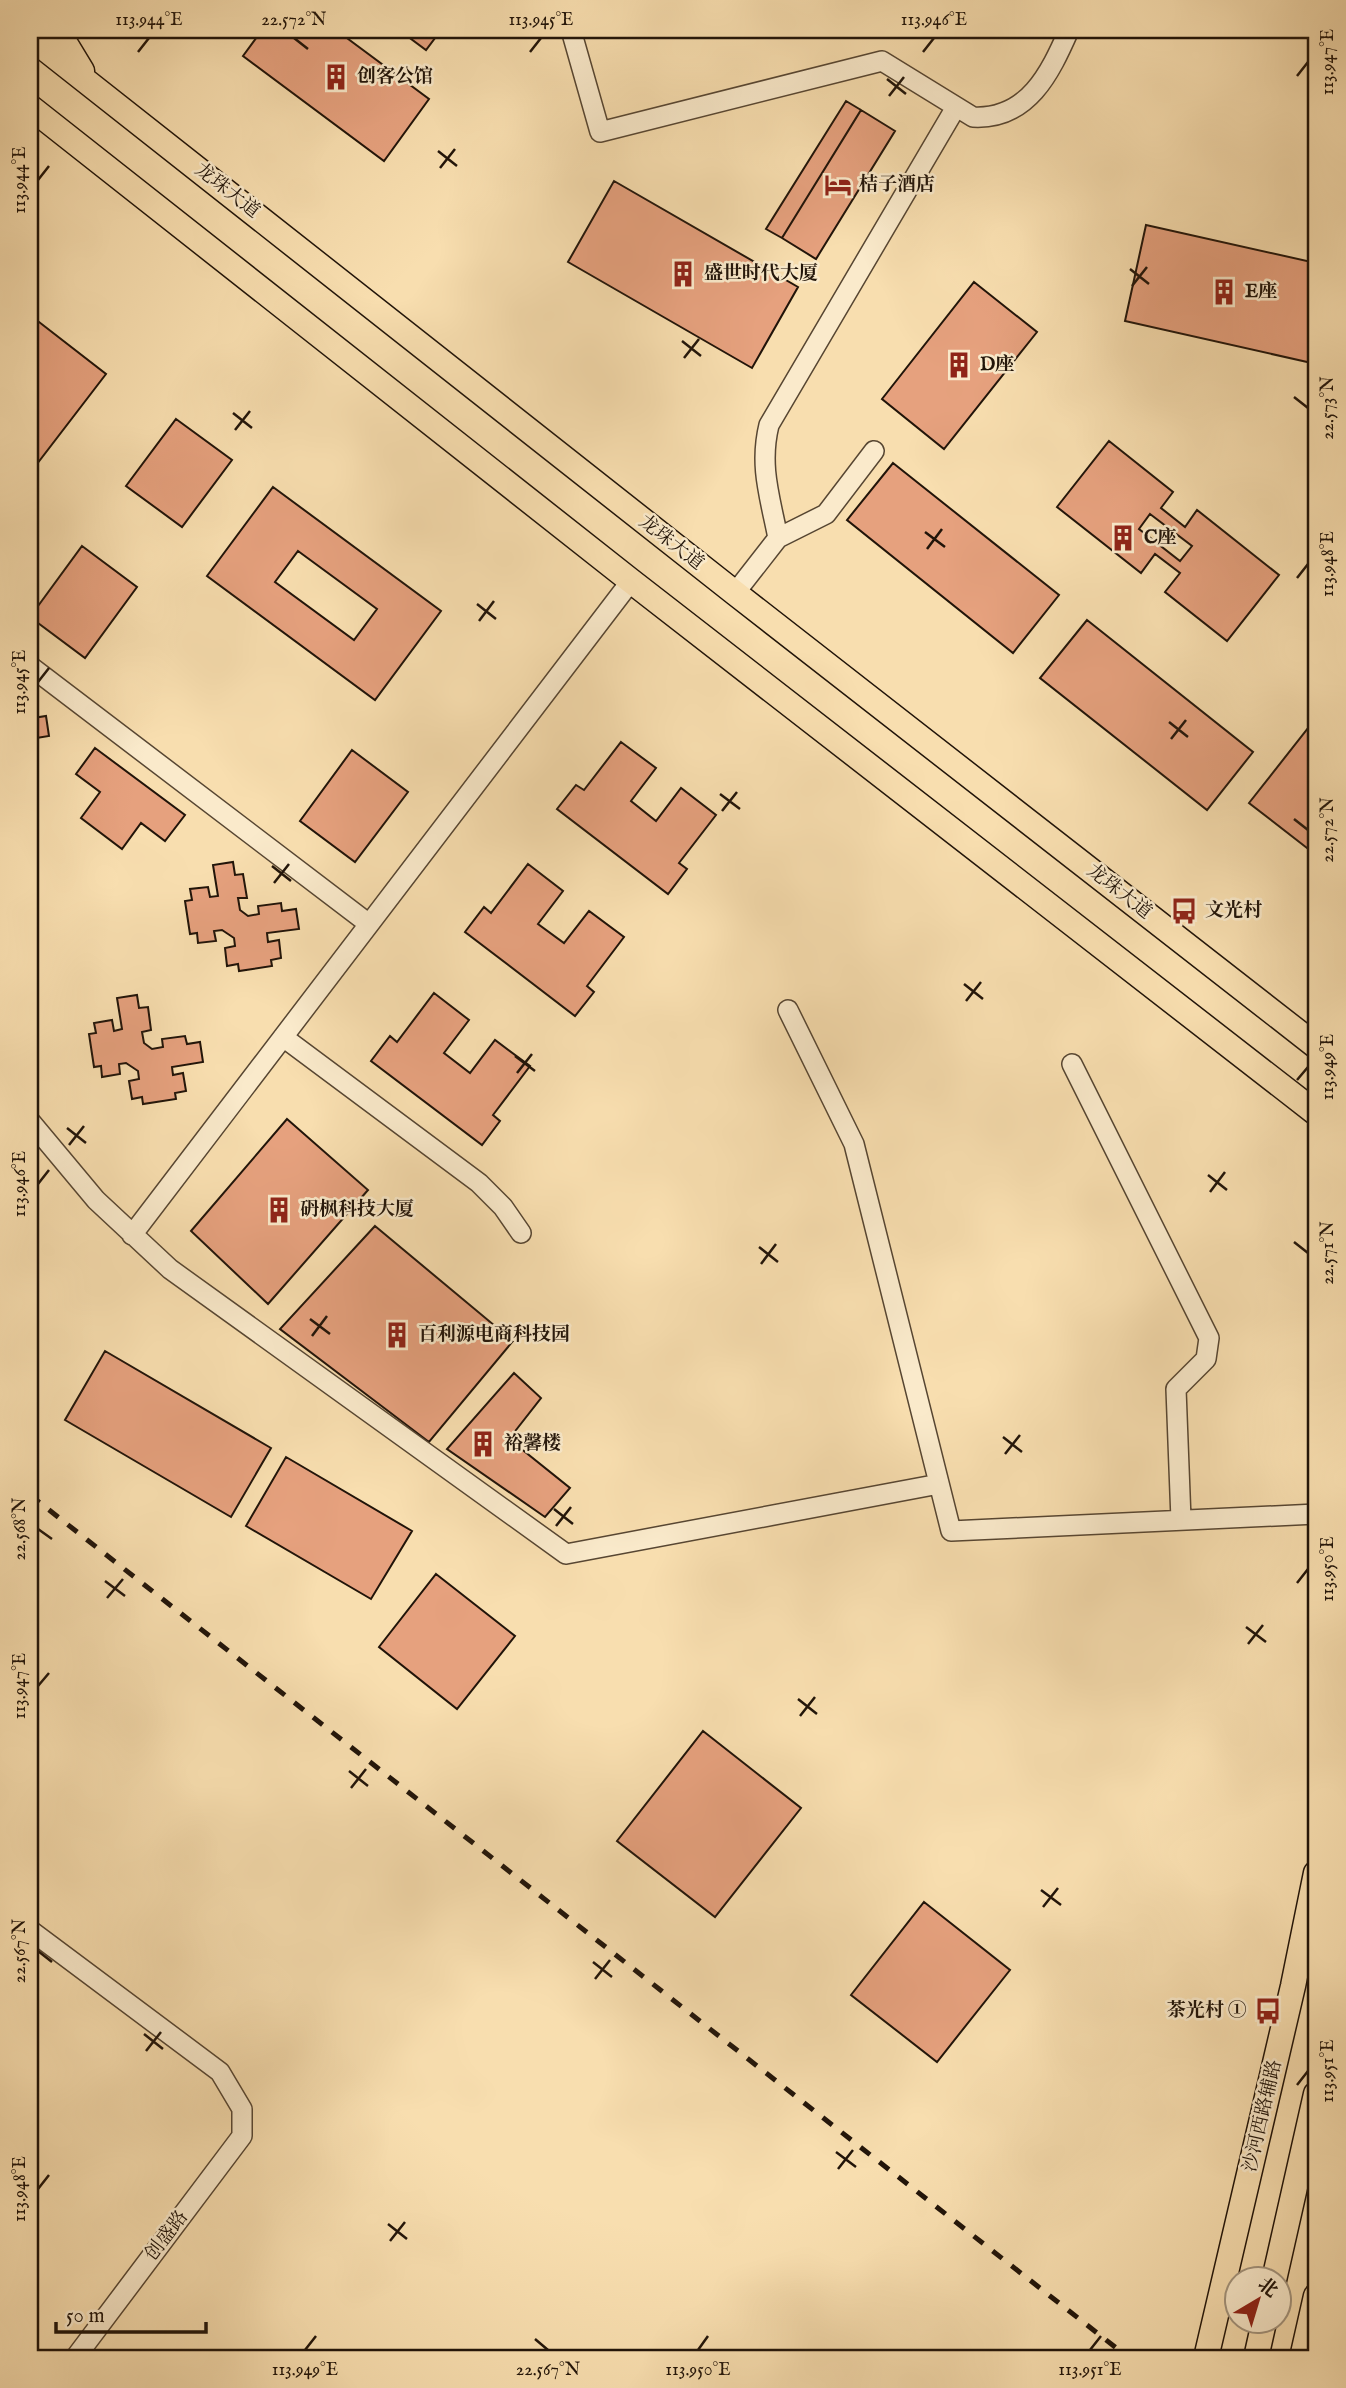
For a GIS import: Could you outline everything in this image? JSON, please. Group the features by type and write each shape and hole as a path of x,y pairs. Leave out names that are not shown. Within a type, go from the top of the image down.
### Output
{"main road":[{"path":"61,30 79,67 102,92"},
{"name":"龙珠大道","path":"30,37 735,593 1316,1046"},
{"path":"30,107 631,582 1316,1113"},
{"name":"沙河西路辅路","path":"1206,2358 1293,1986 1316,1874"},
{"path":"1277,2266 1316,2094"},
{"path":"1302,2358 1316,2296"},
{"path":"1256,2358 1262,2336"}],"street":[{"path":"571,30 600,132 882,61 973,117 1004,114 1029,96 1043,80 1069,30"},
{"path":"778,538 764,469 764,446 769,425 956,107"},
{"path":"735,593 778,538 826,514 874,451"},
{"path":"132,1235 631,582"},
{"path":"30,666 369,924"},
{"path":"788,1010 854,1144 950,1531 1316,1514"},
{"path":"282,1037 480,1183 503,1206 522,1233"},
{"path":"1072,1064 1209,1338 1206,1359 1175,1389 1181,1520"},
{"path":"30,1121 74,1176 132,1235 193,1287 566,1554 939,1485"},
{"name":"创盛路","path":"30,1930 220,2072 242,2109 242,2136 75,2358"}],"building":[{"name":"创客公馆","path":"262,30 336,30 429,99 384,161 243,56"},
{"path":"399,30 441,30 426,50"},
{"path":"846,101 861,110 782,238 766,229"},
{"name":"桔子酒店","path":"861,110 895,131 816,259 782,238"},
{"name":"盛世时代大厦","path":"614,181 798,287 752,368 568,262"},
{"name":"E座","path":"1146,225 1316,263 1316,364 1125,321"},
{"name":"D座","path":"974,282 1037,332 944,449 882,399"},
{"path":"30,315 106,374 30,473"},
{"path":"176,419 232,460 182,527 126,486"},
{"name":"C座","path":"1109,441 1173,492 1161,508 1185,527 1197,510 1279,575 1227,641 1165,592 1180,573 1155,554 1141,573 1057,507","holes":["1150,514 1192,546 1180,561 1139,529"]},
{"path":"893,463 1059,595 1013,653 847,520"},
{"path":"273,487 441,611 375,700 207,576","holes":["298,551 377,609 354,640 275,582"]},
{"path":"82,546 137,587 85,658 30,617"},
{"path":"1087,620 1253,752 1207,810 1040,678"},
{"path":"30,710 33,718 46,716 49,736 30,739"},
{"path":"1316,718 1316,855 1249,803"},
{"path":"621,742 656,768 631,801 656,821 681,788 716,815 679,863 687,869 668,894 557,809 576,785 584,790"},
{"path":"95,748 185,815 165,841 141,823 122,849 81,818 100,792 76,774"},
{"path":"352,750 408,792 355,862 300,821"},
{"path":"233,862 235,875 243,874 247,898 238,898 240,910 248,916 259,914 258,906 281,903 282,911 296,909 299,929 267,933 268,942 279,940 281,958 271,960 272,966 239,971 238,964 227,966 225,948 235,946 234,938 222,930 214,931 216,941 198,943 197,933 190,934 185,901 192,900 190,889 208,887 210,897 218,896 213,865"},
{"path":"528,864 563,891 538,924 564,943 589,911 624,937 587,986 594,992 575,1016 465,932 484,907 491,913"},
{"path":"434,993 469,1020 444,1053 470,1073 495,1040 530,1066 493,1115 500,1121 482,1145 371,1061 390,1036 397,1042"},
{"path":"137,995 139,1008 148,1007 151,1030 142,1032 144,1043 152,1049 163,1047 162,1039 185,1036 187,1044 200,1042 203,1062 172,1067 173,1075 183,1073 186,1091 175,1093 176,1099 143,1104 142,1097 132,1099 129,1081 139,1079 138,1071 126,1063 119,1064 120,1074 102,1077 101,1066 94,1067 89,1034 96,1033 94,1023 112,1020 114,1031 122,1029 117,998"},
{"name":"砃枫科技大厦","path":"287,1119 368,1190 268,1304 191,1231"},
{"name":"百利源电商科技园","path":"375,1226 513,1341 429,1442 280,1329"},
{"path":"105,1351 271,1448 231,1517 65,1420"},
{"name":"裕馨楼","path":"514,1373 541,1398 509,1439 570,1488 545,1517 447,1449"},
{"path":"286,1457 412,1531 371,1599 246,1526"},
{"path":"436,1574 515,1636 457,1709 379,1647"},
{"path":"703,1731 801,1808 715,1917 617,1841"},
{"path":"924,1902 1010,1970 937,2062 851,1995"}],"railway":[{"path":"30,1495 1129,2358"}],"place":[{"name":"创客公馆","path":"336,77"},
{"name":"桔子酒店","path":"838,185"},
{"name":"盛世时代大厦","path":"683,274"},
{"name":"E座","path":"1224,292"},
{"name":"D座","path":"959,365"},
{"name":"C座","path":"1123,538"},
{"name":"文光村","path":"1184,911"},
{"name":"砃枫科技大厦","path":"279,1210"},
{"name":"百利源电商科技园","path":"397,1335"},
{"name":"裕馨楼","path":"483,1444"},
{"name":"茶光村 ①","path":"1268,2011"}]}
